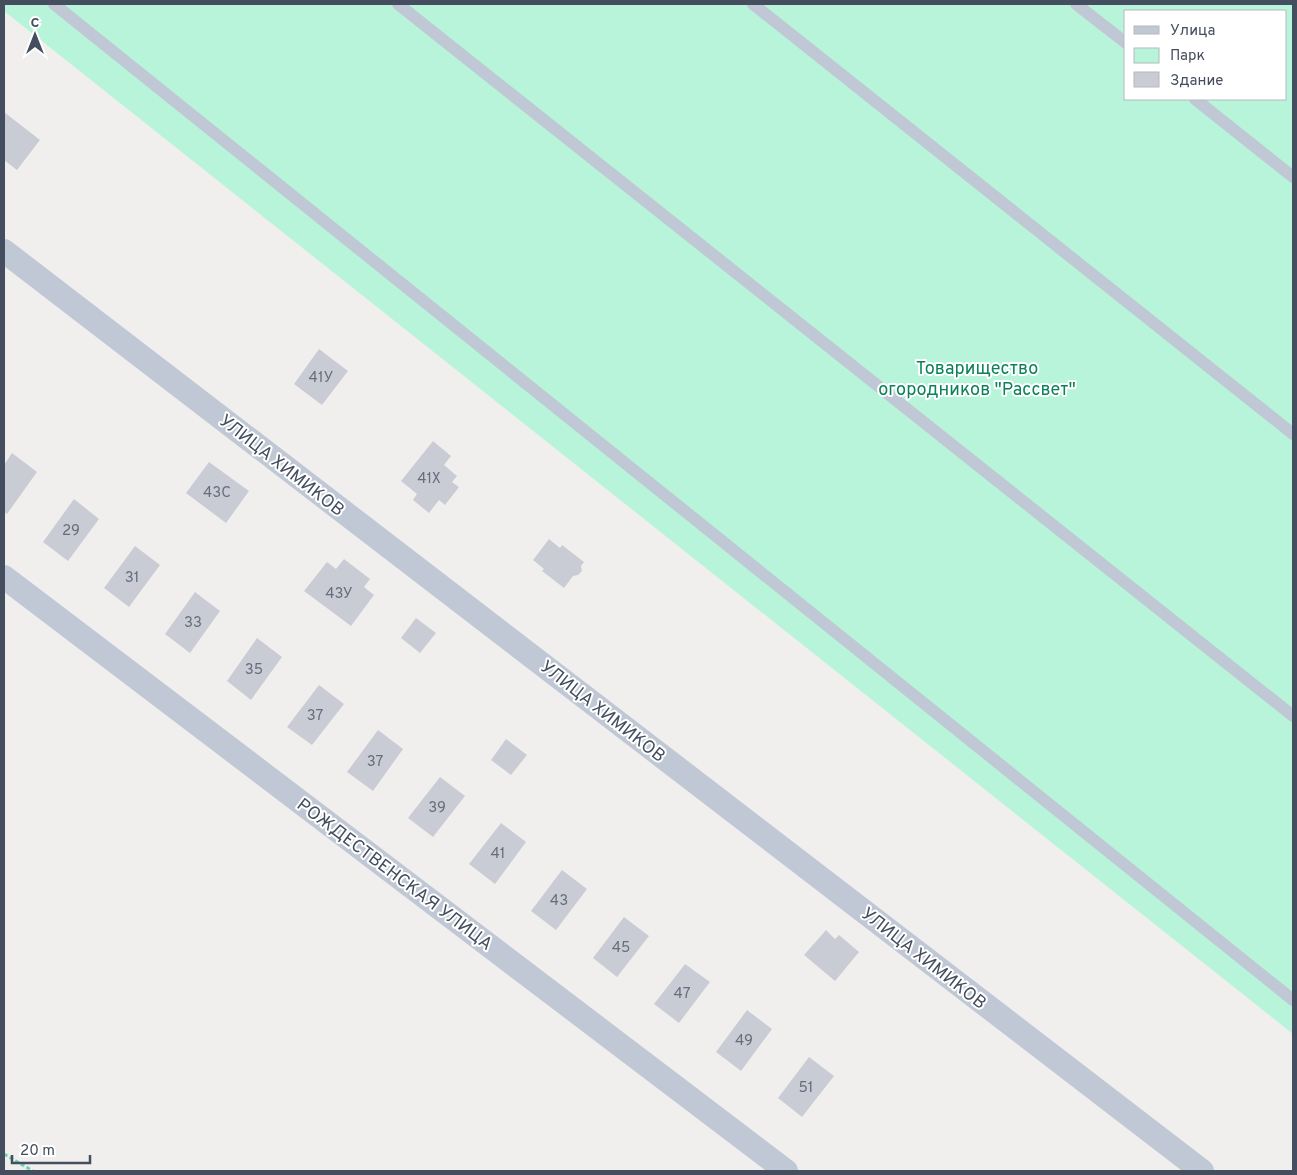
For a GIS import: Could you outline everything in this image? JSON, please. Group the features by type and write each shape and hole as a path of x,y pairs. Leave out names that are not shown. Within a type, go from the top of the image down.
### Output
{"street":[{"name":"УЛИЦА ХИМИКОВ","path":"4,251 1202,1171"},
{"name":"РОЖДЕСТВЕНСКАЯ УЛИЦА","path":"4,577 786,1171"}],"lane":[{"path":"54,4 1293,1000"},
{"path":"398,4 1293,716"},
{"path":"753,4 1293,434"},
{"path":"1076,4 1124,41"},
{"path":"1196,100 1293,177"}],"path":[{"path":"4,1154 33,1171"}],"green space":[{"name":"Товарищество огородников \"Рассвет\"","path":"4,4 1293,4 1293,1034 4,11"}],"building":[{"path":"4,112 40,140 17,170 4,160"},
{"path":"319,349 348,371 322,405 294,384"},
{"path":"433,441 451,456 444,465 457,476 452,482 459,487 445,505 439,500 429,513 413,500 417,494 401,481"},
{"path":"12,453 37,472 7,514 4,512 4,465"},
{"path":"209,462 249,491 226,523 186,493"},
{"path":"74,499 99,519 68,561 43,542"},
{"path":"549,539 560,548 562,545 584,562 581,566 582,571 578,575 573,576 564,588 542,571 544,569 533,560"},
{"path":"135,546 160,565 129,607 104,588"},
{"path":"344,559 370,579 364,587 374,595 351,626 304,591 327,562 336,569"},
{"path":"195,592 220,611 190,653 165,634"},
{"path":"416,618 436,633 420,653 401,638"},
{"path":"257,638 282,657 251,700 227,681"},
{"path":"319,685 344,704 312,745 287,727"},
{"path":"378,730 403,749 373,791 347,772"},
{"path":"506,739 527,755 511,775 491,760"},
{"path":"440,777 465,796 433,837 408,818"},
{"path":"501,823 526,842 495,884 469,864"},
{"path":"562,870 587,889 556,930 531,911"},
{"path":"624,917 649,936 617,977 593,958"},
{"path":"826,930 835,939 839,935 859,952 835,981 804,955"},
{"path":"685,964 710,982 679,1023 654,1004"},
{"path":"747,1010 772,1029 741,1071 716,1052"},
{"path":"809,1057 834,1076 802,1117 778,1098"}]}
